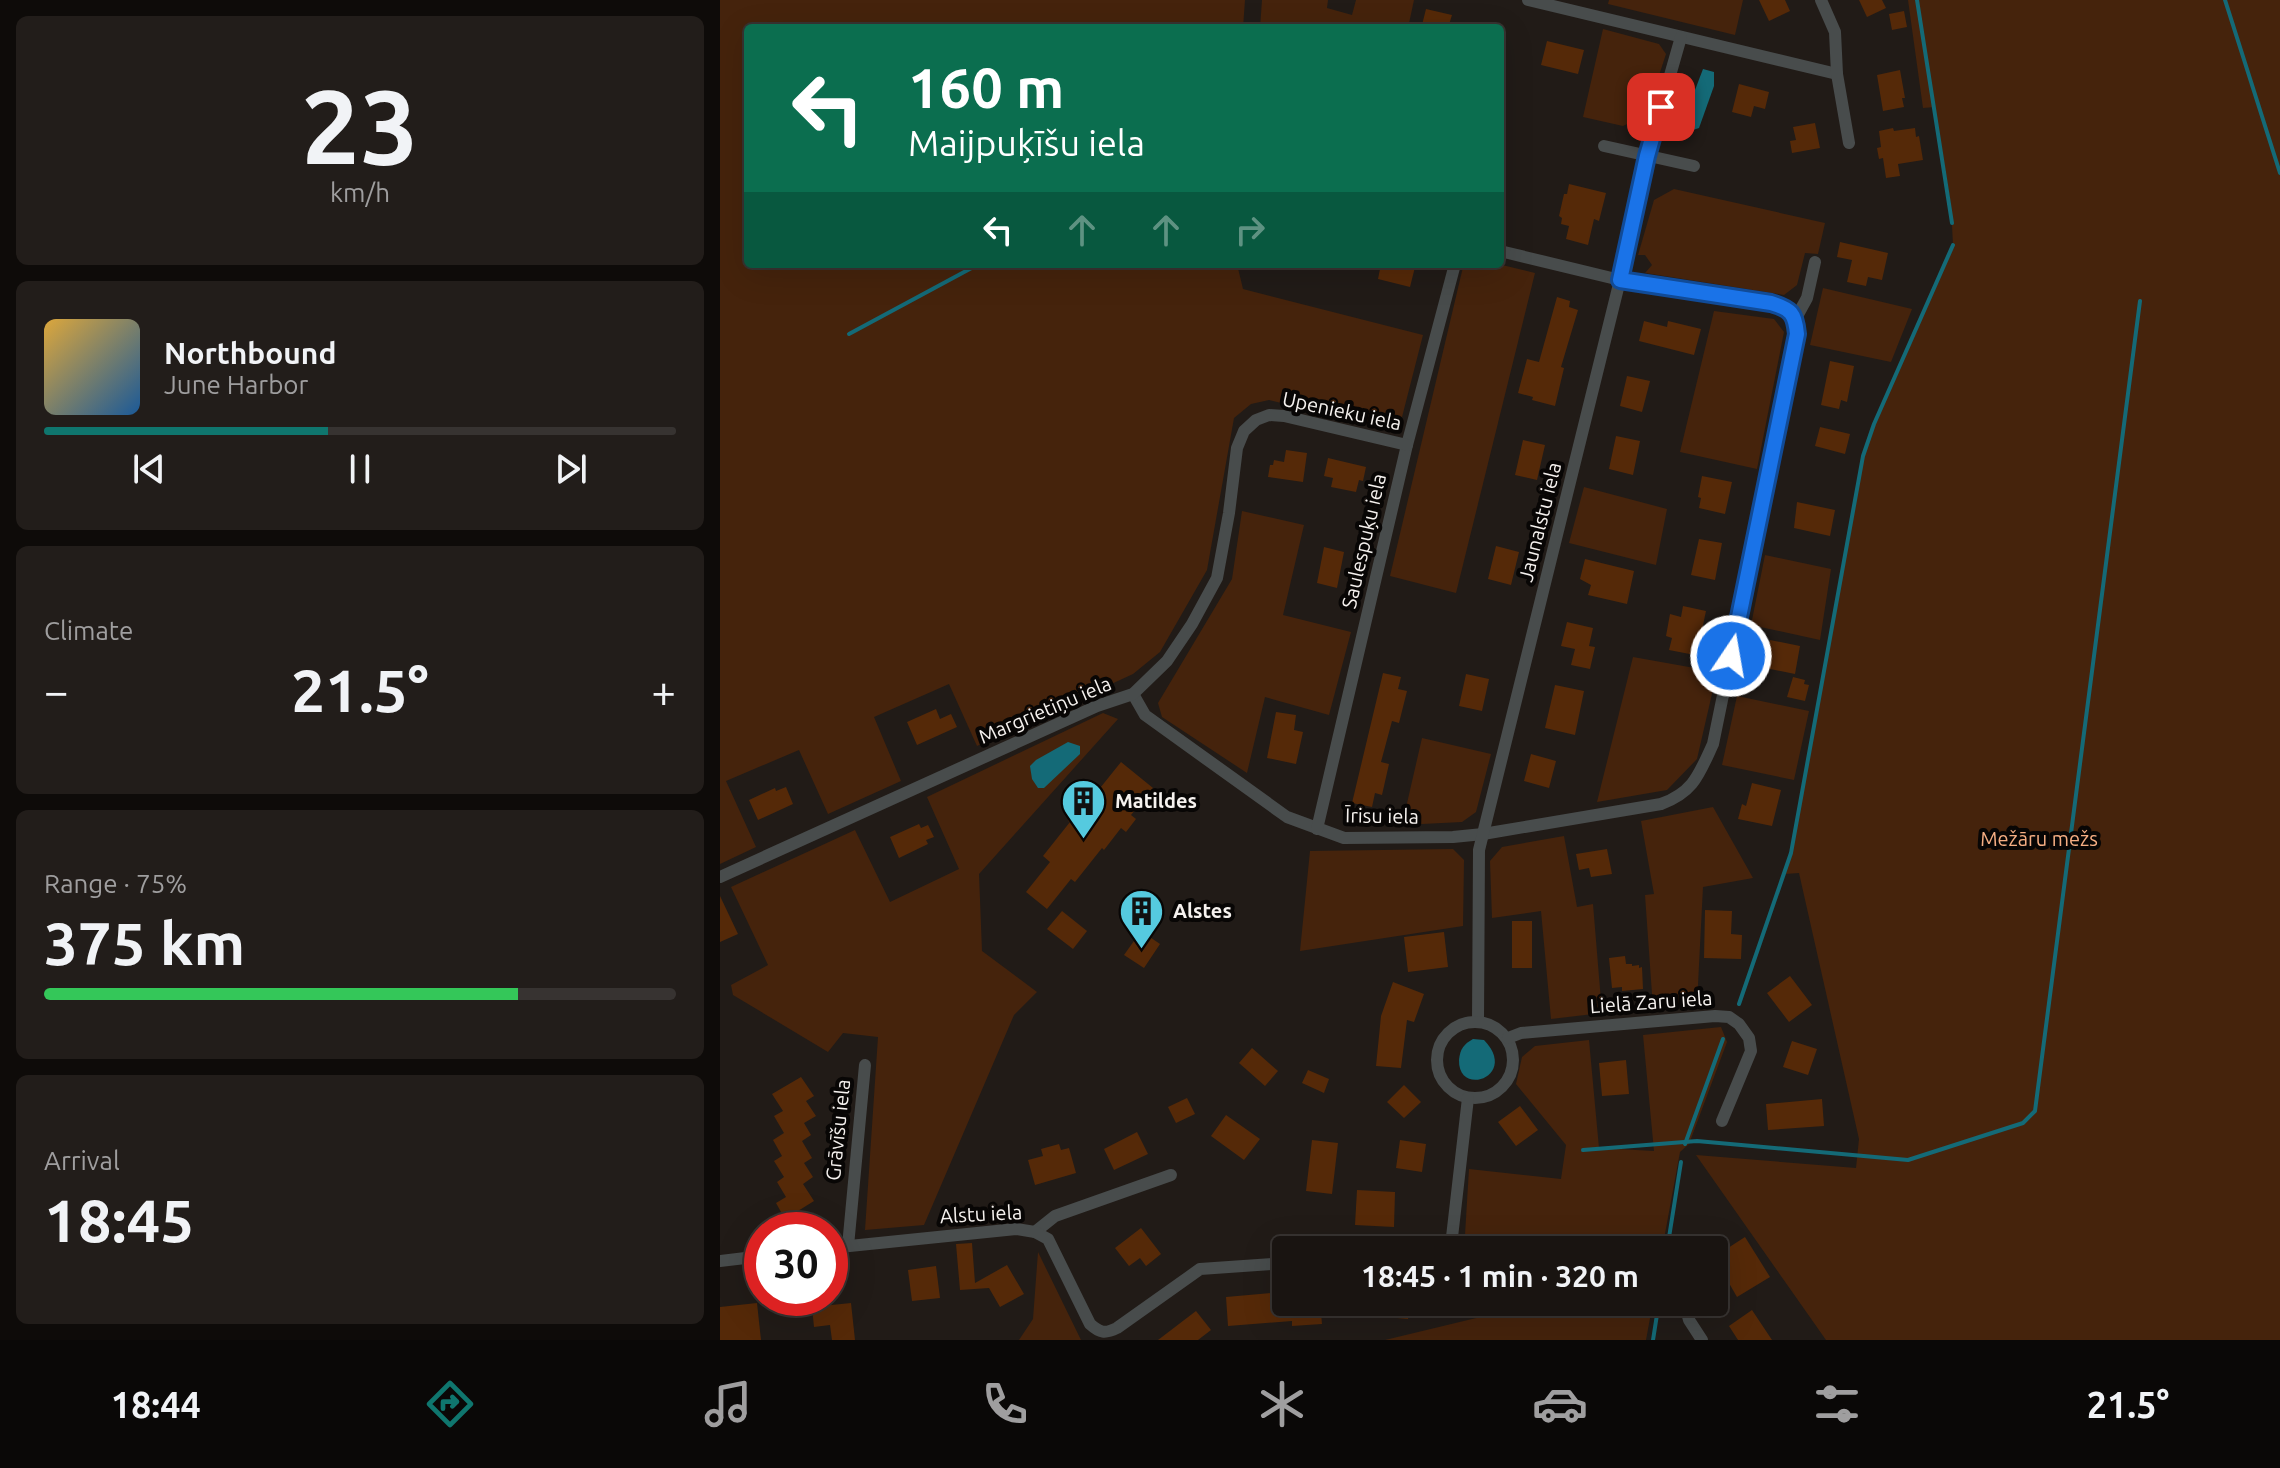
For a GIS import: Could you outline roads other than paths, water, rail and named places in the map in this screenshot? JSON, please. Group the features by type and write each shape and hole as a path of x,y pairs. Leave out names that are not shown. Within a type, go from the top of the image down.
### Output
{"street":[{"path":"1528,0 1837,74"},
{"path":"1821,0 1835,32 1837,74 1849,143"},
{"name":"Jaunalstu iela","path":"1478,1021 1479,850 1620,280 1647,156 1681,37"},
{"path":"1604,146 1694,166"},
{"path":"1504,252 1620,280 1771,303 1786,308 1796,318 1807,298 1815,262"},
{"name":"Saulespuķu iela","path":"1317,829 1407,445 1454,268"},
{"name":"Īrisu iela","path":"1133,694 1145,715 1287,817 1344,838 1483,834 1661,804 1674,799 1694,784 1713,744 1797,334 1796,318"},
{"name":"Upenieku iela","path":"1269,415 1407,445"},
{"name":"Margrietiņu iela","path":"720,877 1097,706 1133,694 1167,661 1217,578 1237,448 1244,431 1256,420 1269,415"},
{"name":"Lielā Zaru iela","path":"1508,1038 1521,1033 1729,1017 1743,1028 1751,1051 1722,1121"},
{"path":"1478,1021 1495,1026 1508,1038 1514,1055 1512,1073 1502,1088 1486,1097 1468,1098 1451,1090 1439,1074 1437,1055 1444,1037 1459,1025 1478,1021"},
{"name":"Grāvīšu iela","path":"848,1246 865,1065"},
{"path":"1452,1236 1468,1098"},
{"name":"Alstu iela","path":"848,1246 1016,1229 1035,1232 1055,1216 1171,1175"},
{"path":"1035,1232 1048,1239 1090,1324 1098,1331 1107,1333 1200,1269 1272,1264"},
{"path":"720,1261 744,1258"},
{"path":"1688,1316 1702,1340"}],"water":[{"path":"1703,69 1714,72 1714,86 1699,128 1690,131 1684,119"},
{"path":"1068,742 1080,746 1080,754 1044,788 1038,788 1032,779 1030,766"},
{"path":"1473,1039 1484,1040 1493,1053 1495,1064 1484,1078 1476,1080 1467,1078 1461,1072 1459,1060 1463,1047"}],"waterway":[{"path":"1917,0 1952,223"},
{"path":"2225,0 2280,173"},
{"path":"1739,1004 1791,853 1863,456 1874,424 1953,245"},
{"path":"849,334 972,268"},
{"path":"1583,1150 1697,1141 1908,1160 2023,1123 2035,1111 2140,301"},
{"path":"1685,1144 1723,1039"},
{"path":"1669,1236 1681,1162"},
{"path":"1653,1340 1657,1316"}],"place":[{"name":"Matildes","path":"1084,840"},
{"name":"Alstes","path":"1142,950"}],"park label":[{"name":"Mežāru mežs","path":"2039,839"}]}
